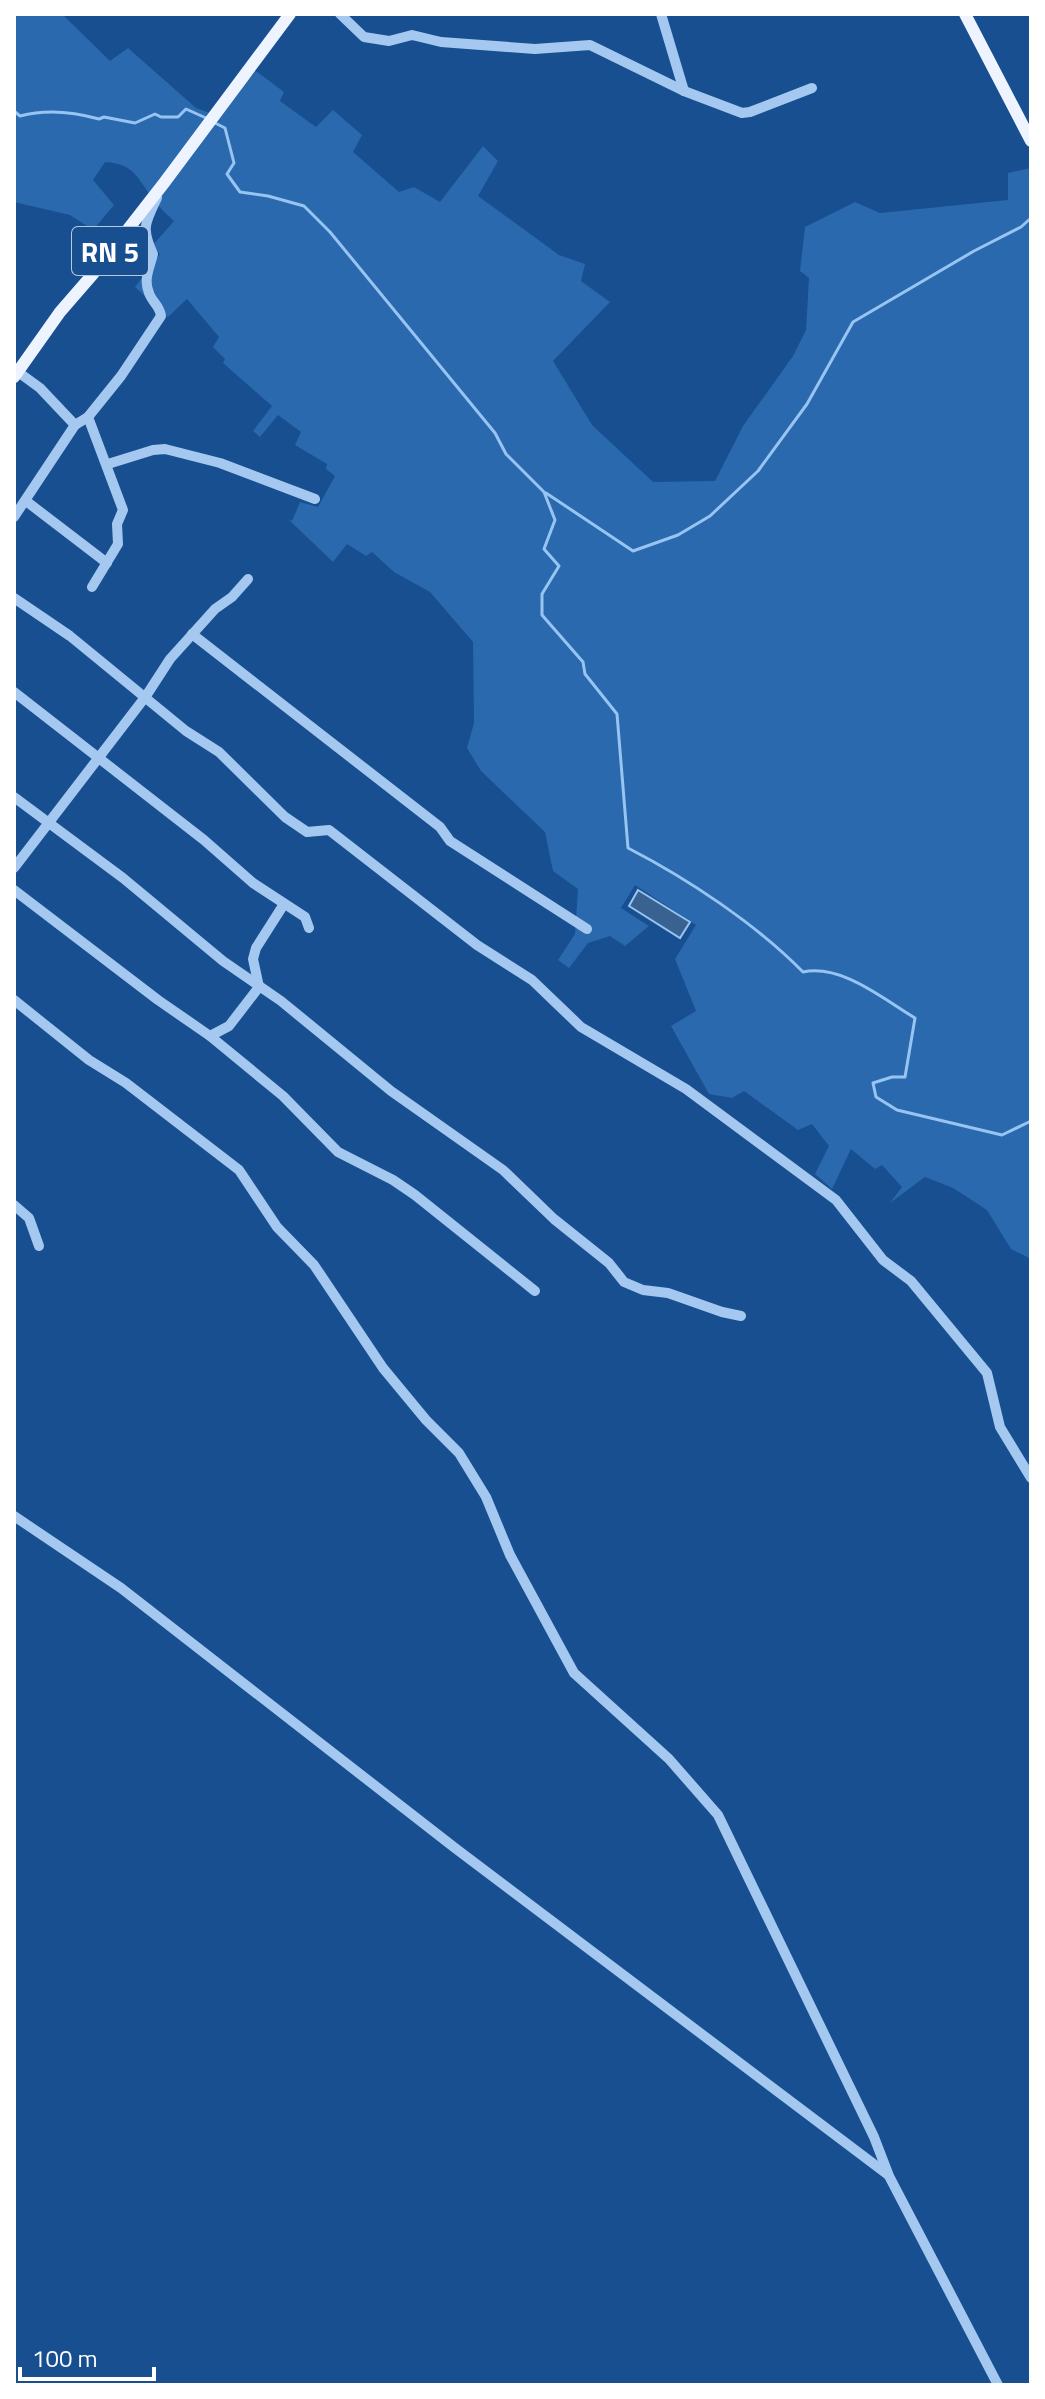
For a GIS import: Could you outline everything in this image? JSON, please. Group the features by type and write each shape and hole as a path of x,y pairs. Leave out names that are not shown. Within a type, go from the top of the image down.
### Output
{"main road":[{"name":"RN 5","path":"15,372 164,183 290,14"},
{"path":"965,14 1031,141"}],"street":[{"path":"340,14 358,33 380,40 412,35 441,42 535,49 590,45 684,91 742,113 812,88"},
{"path":"661,14 684,91"},
{"path":"14,517 75,425 88,417 121,376 161,316 146,278 153,254 144,226 164,183"},
{"path":"15,372 40,388 75,425"},
{"path":"88,417 123,510 117,524 118,544 92,587"},
{"path":"108,464 165,449 220,463 315,499"},
{"path":"26,501 107,563"},
{"path":"14,868 146,696 170,659 248,579"},
{"path":"14,598 70,636 186,731 219,752 285,817 307,832 329,830 477,945 532,980 581,1027 696,1095 831,1196 886,1264 911,1281 987,1373 1000,1427 1031,1478"},
{"path":"192,634 440,827 450,841 587,929"},
{"path":"14,692 204,840 253,883 307,919 309,928"},
{"path":"14,797 281,1001 396,1095 503,1170 554,1219 609,1263 624,1282 643,1290 671,1293 715,1310 741,1316"},
{"path":"14,890 210,1036 281,1094 338,1152 417,1196 535,1291"},
{"path":"210,1036 229,1026 259,987 253,959 256,948 284,904"},
{"path":"14,1000 89,1060 126,1083 239,1170 277,1227 314,1265 383,1368 426,1420 459,1453 477,1480 510,1555 574,1673 669,1759 718,1815 874,2137 889,2176 998,2385"},
{"path":"14,1205 29,1218 39,1246"},
{"path":"14,1516 121,1588 455,1848 889,2176"}],"shaded area":[{"path":"14,14 62,14 110,61 128,48 196,108 218,116 256,71 284,92 280,101 316,127 333,110 362,135 353,152 399,192 414,187 440,202 483,146 498,161 478,196 559,255 585,264 581,281 610,302 553,361 592,425 653,482 715,481 743,426 793,356 806,330 809,278 800,271 805,227 855,202 880,213 1008,200 1008,173 1031,168 1031,1259 1011,1249 987,1210 953,1188 925,1177 890,1203 902,1187 882,1165 875,1169 851,1149 832,1189 815,1174 829,1146 812,1124 798,1130 744,1091 732,1098 709,1094 671,1026 696,1011 675,959 696,925 635,885 621,908 649,926 625,946 610,936 588,943 569,968 558,960 575,934 578,889 553,871 545,832 481,771 467,748 474,723 473,642 430,592 394,572 372,552 366,556 347,544 333,562 288,519 292,521 300,502 318,507 335,476 326,469 327,464 295,445 301,432 278,415 260,437 253,431 272,406 223,363 225,359 213,347 219,337 187,299 168,317 135,287 160,254 152,246 174,221 130,170 116,163 105,162 93,180 114,205 93,230 70,215 14,202"},
{"path":"638,890 690,922 680,938 629,906"}],"waterway":[{"path":"14,111 20,116 60,112 135,123 155,114 178,117 186,109 206,118"},
{"path":"213,122 225,128 234,163 227,174 240,192 304,206 330,232 495,433 506,454 544,492 555,520 544,549 559,566 542,594 542,615 583,662 585,674 617,714 628,848 720,904 803,972 818,971 847,978 915,1018 905,1077 873,1083 876,1097 897,1110 1002,1135 1031,1121"},
{"path":"546,493 633,551 678,535 710,516 758,471 807,404 853,322 1021,227 1031,218"}]}
